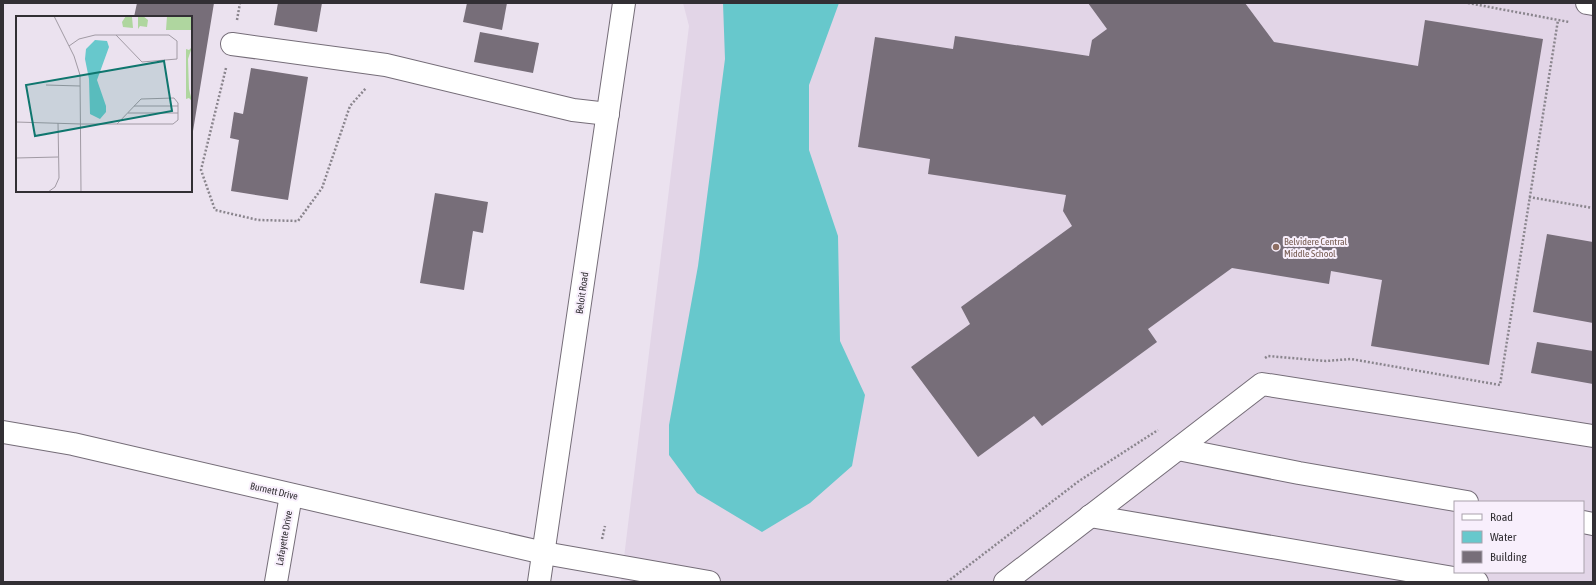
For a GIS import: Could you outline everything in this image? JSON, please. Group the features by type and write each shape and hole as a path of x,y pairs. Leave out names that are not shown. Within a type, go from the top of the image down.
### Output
{"street":[{"name":"Beloit Road","path":"539,582 624,3"},
{"path":"1588,3 1593,4"},
{"path":"232,44 386,65 573,110 608,114"},
{"path":"1005,582 1262,384 1593,436"},
{"name":"Burnett Drive","path":"3,432 73,444 544,553 709,582"},
{"path":"1178,449 1299,473 1461,501"},
{"name":"Lafayette Drive","path":"276,582 291,495"},
{"path":"1090,516 1477,582"}],"path":[{"path":"240,3 232,44 201,170 215,210 258,220 298,221 322,188 350,106 386,65"},
{"path":"1468,3 1572,22"},
{"path":"1558,20 1529,197 1593,208"}],"shaded area":[{"path":"683,3 1593,3 1593,582 621,582 689,26"}],"water":[{"path":"723,3 839,3 809,85 809,150 838,236 840,341 865,395 852,466 810,503 762,532 697,493 669,455 669,425 698,266 725,59"}],"building":[{"path":"137,3 214,3 193,131 192,16 134,16"},
{"path":"278,3 322,3 317,32 274,25"},
{"path":"467,3 507,3 502,30 463,22"},
{"name":"Belvidere Central Middle School","path":"1088,3 1245,3 1274,42 1418,66 1425,20 1543,39 1489,365 1371,346 1382,280 1331,271 1329,284 1232,268 1148,329 1157,342 1042,426 1034,416 978,457 911,367 970,324 961,307 1072,226 1063,211 1066,195 928,174 930,159 858,147 875,37 953,49 955,36 1089,56 1092,40 1107,29"},
{"path":"480,32 539,43 533,73 474,62"},
{"path":"251,68 308,77 288,200 231,191 239,140 230,138 234,112 243,114"},
{"path":"435,193 488,202 483,233 473,231 464,290 420,283"},
{"path":"1547,234 1593,242 1593,323 1533,312"},
{"path":"1537,342 1593,351 1593,384 1531,373"}],"place":[{"name":"Belvidere Central Middle School","path":"1276,247"}]}
